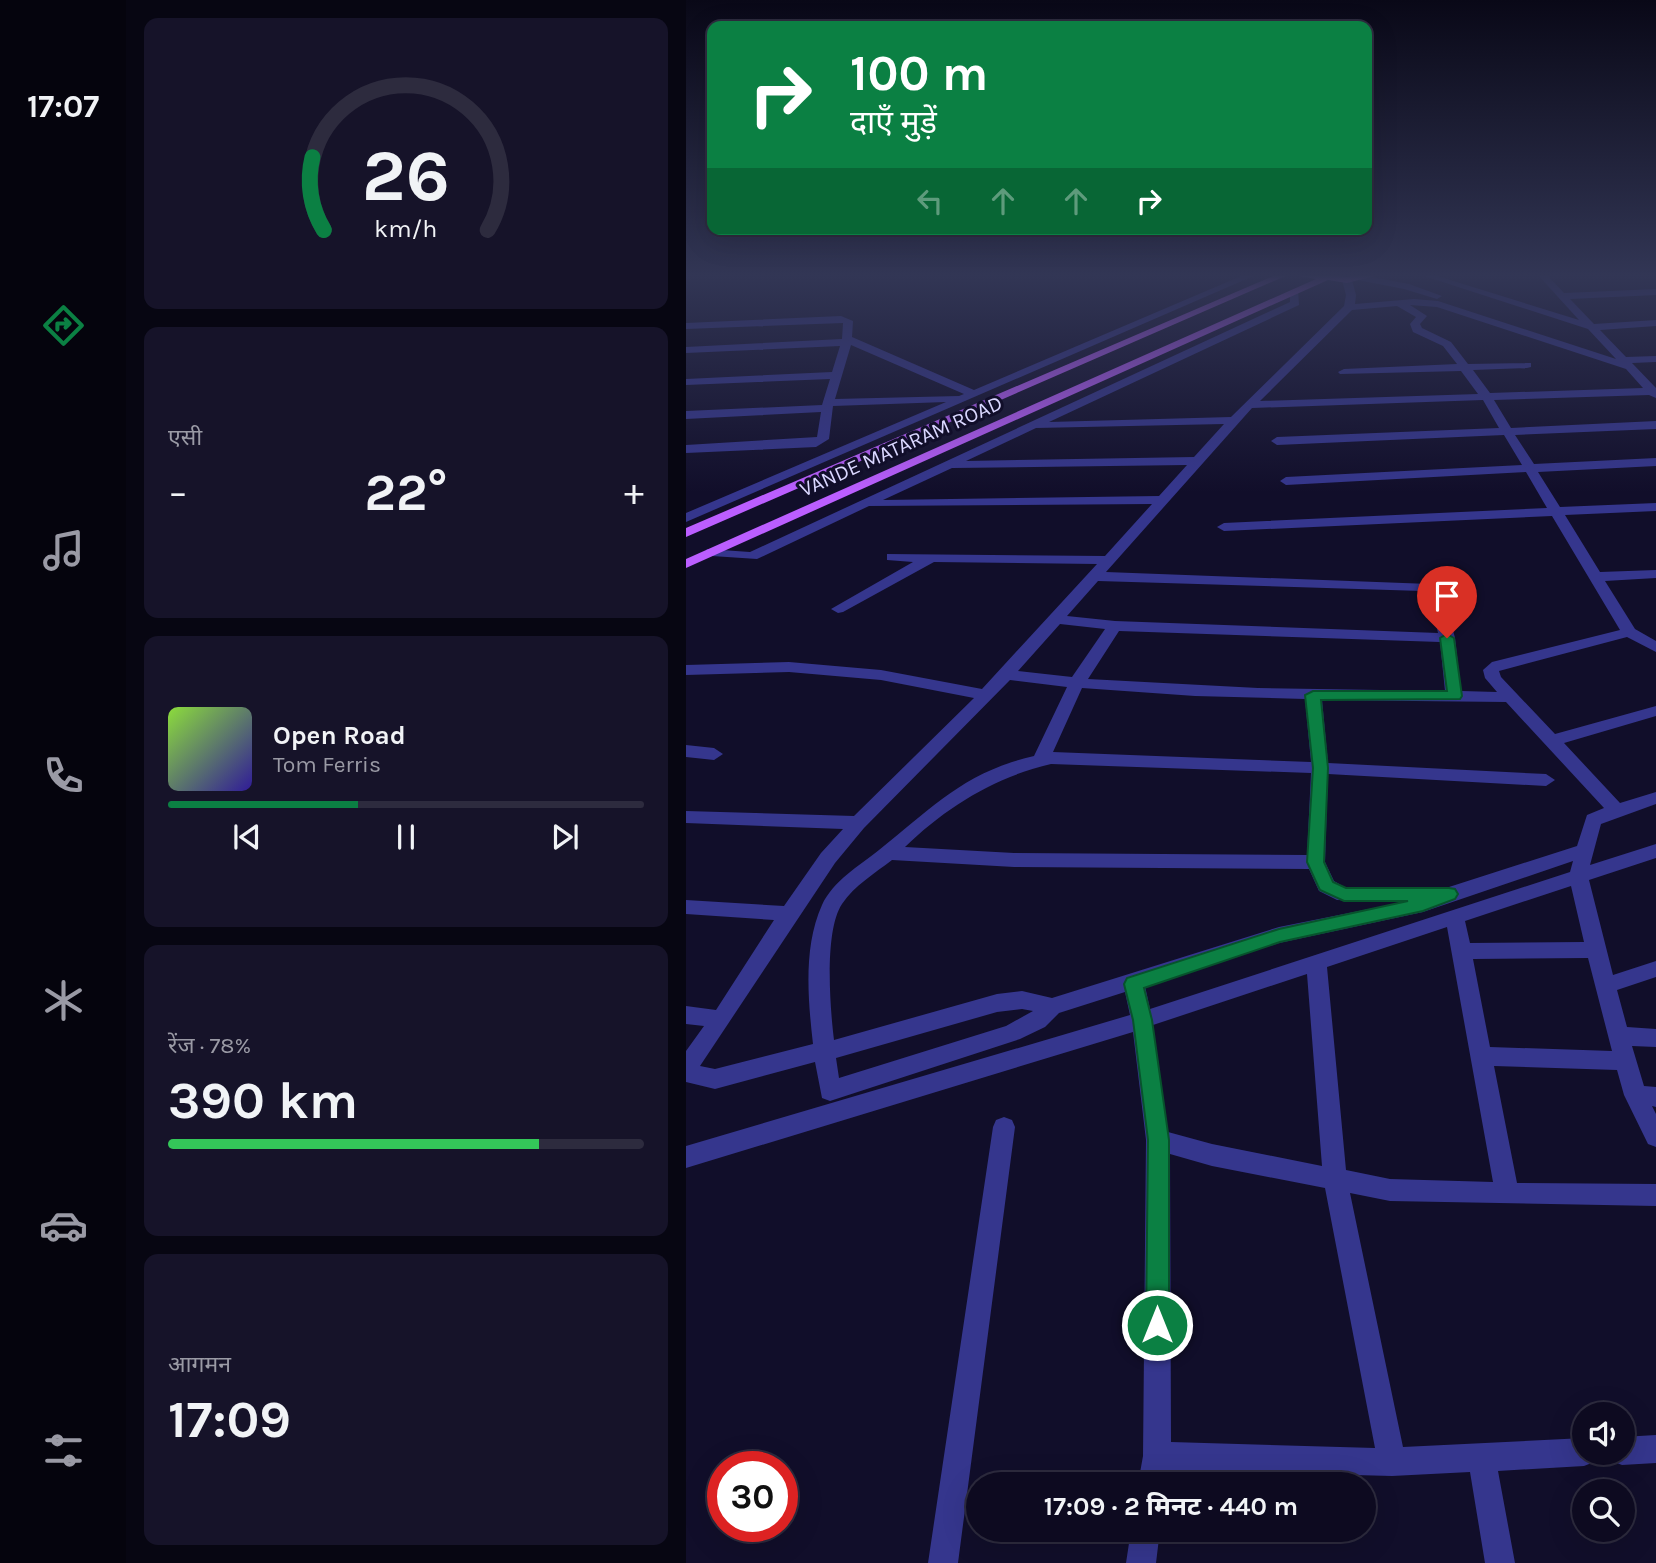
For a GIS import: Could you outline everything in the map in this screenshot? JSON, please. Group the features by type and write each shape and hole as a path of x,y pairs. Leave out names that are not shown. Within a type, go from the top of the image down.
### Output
{"main road":[{"name":"VANDE MATARAM ROAD","path":"686,533 1116,347"},
{"name":"VANDE MATARAM ROAD","path":"686,564 1173,347"}],"street":[{"path":"686,350 740,347"},
{"path":"686,449 816,443 823,439 827,405 844,347"},
{"path":"859,347 969,396"},
{"path":"686,518 1083,347"},
{"path":"712,552 752,556 869,504 1201,347"},
{"path":"686,1068 789,914 828,859 858,823 1006,675 1234,420 1308,347"},
{"path":"1449,347 1486,396 1527,468 1629,632 1656,646"},
{"path":"1580,347 1623,360 1656,359"},
{"path":"1585,347 1623,360"},
{"path":"1610,347 1654,393"},
{"path":"1344,372 1527,365"},
{"path":"686,382 835,375"},
{"path":"1249,405 1654,393"},
{"path":"686,415 969,396"},
{"path":"1033,426 1234,420"},
{"path":"1277,441 1656,425"},
{"path":"816,443 822,459"},
{"path":"950,465 1197,461"},
{"path":"1286,481 1656,462"},
{"path":"869,504 1161,500"},
{"path":"1224,527 1656,507"},
{"path":"892,557 1107,560"},
{"path":"838,609 931,558"},
{"path":"1595,577 1656,574"},
{"path":"1092,576 1425,587 1437,595 1447,638 1454,696"},
{"path":"1054,619 1115,626 1447,638"},
{"path":"1041,759 1076,684 1115,626"},
{"path":"1616,810 1493,678 1491,670 1498,665 1629,632"},
{"path":"686,670 802,668 881,675 986,695"},
{"path":"1006,675 1076,684 1313,695 1510,697"},
{"path":"1313,695 1320,768 1315,862 1326,886 1344,895 1449,894"},
{"path":"1552,741 1656,711"},
{"path":"686,751 714,754"},
{"path":"1546,780 1320,768 1041,759 1004,771 970,788 919,822 833,901 827,916 817,972 819,1023 830,1091 1012,1033 1037,1021 1052,1007 1133,984 1279,936 1423,905 1585,850"},
{"path":"1656,798 1593,820 1578,876 1624,1061 1645,1096 1656,1137"},
{"path":"686,817 858,823"},
{"path":"686,1157 1142,1020 1656,851"},
{"path":"888,853 1014,860 1315,862"},
{"path":"686,906 789,914"},
{"path":"1455,919 1507,1195"},
{"path":"1461,951 1595,950"},
{"path":"1316,963 1335,1179 1392,1462"},
{"path":"1605,986 1656,969"},
{"path":"1133,984 1142,1020 1158,1140 1157,1456 1154,1472"},
{"path":"686,1073 715,1079 825,1050 843,1048 997,1003 1022,1000 1052,1007"},
{"path":"686,1014 721,1019"},
{"path":"1620,1037 1656,1038"},
{"path":"1480,1056 1624,1061"},
{"path":"943,1563 1004,1127"},
{"path":"1158,1140 1212,1155 1390,1190 1507,1195 1656,1195"},
{"path":"1635,1450 1656,1449"},
{"path":"1157,1456 1392,1462 1572,1453"},
{"path":"1481,1457 1500,1563"},
{"path":"1140,1563 1144,1542"}],"route":[{"path":"1157,1325 1158,1140 1142,1020 1133,984 1279,936 1423,905 1449,894 1344,895 1326,886 1315,862 1320,768 1313,695 1454,696 1447,638"}]}
